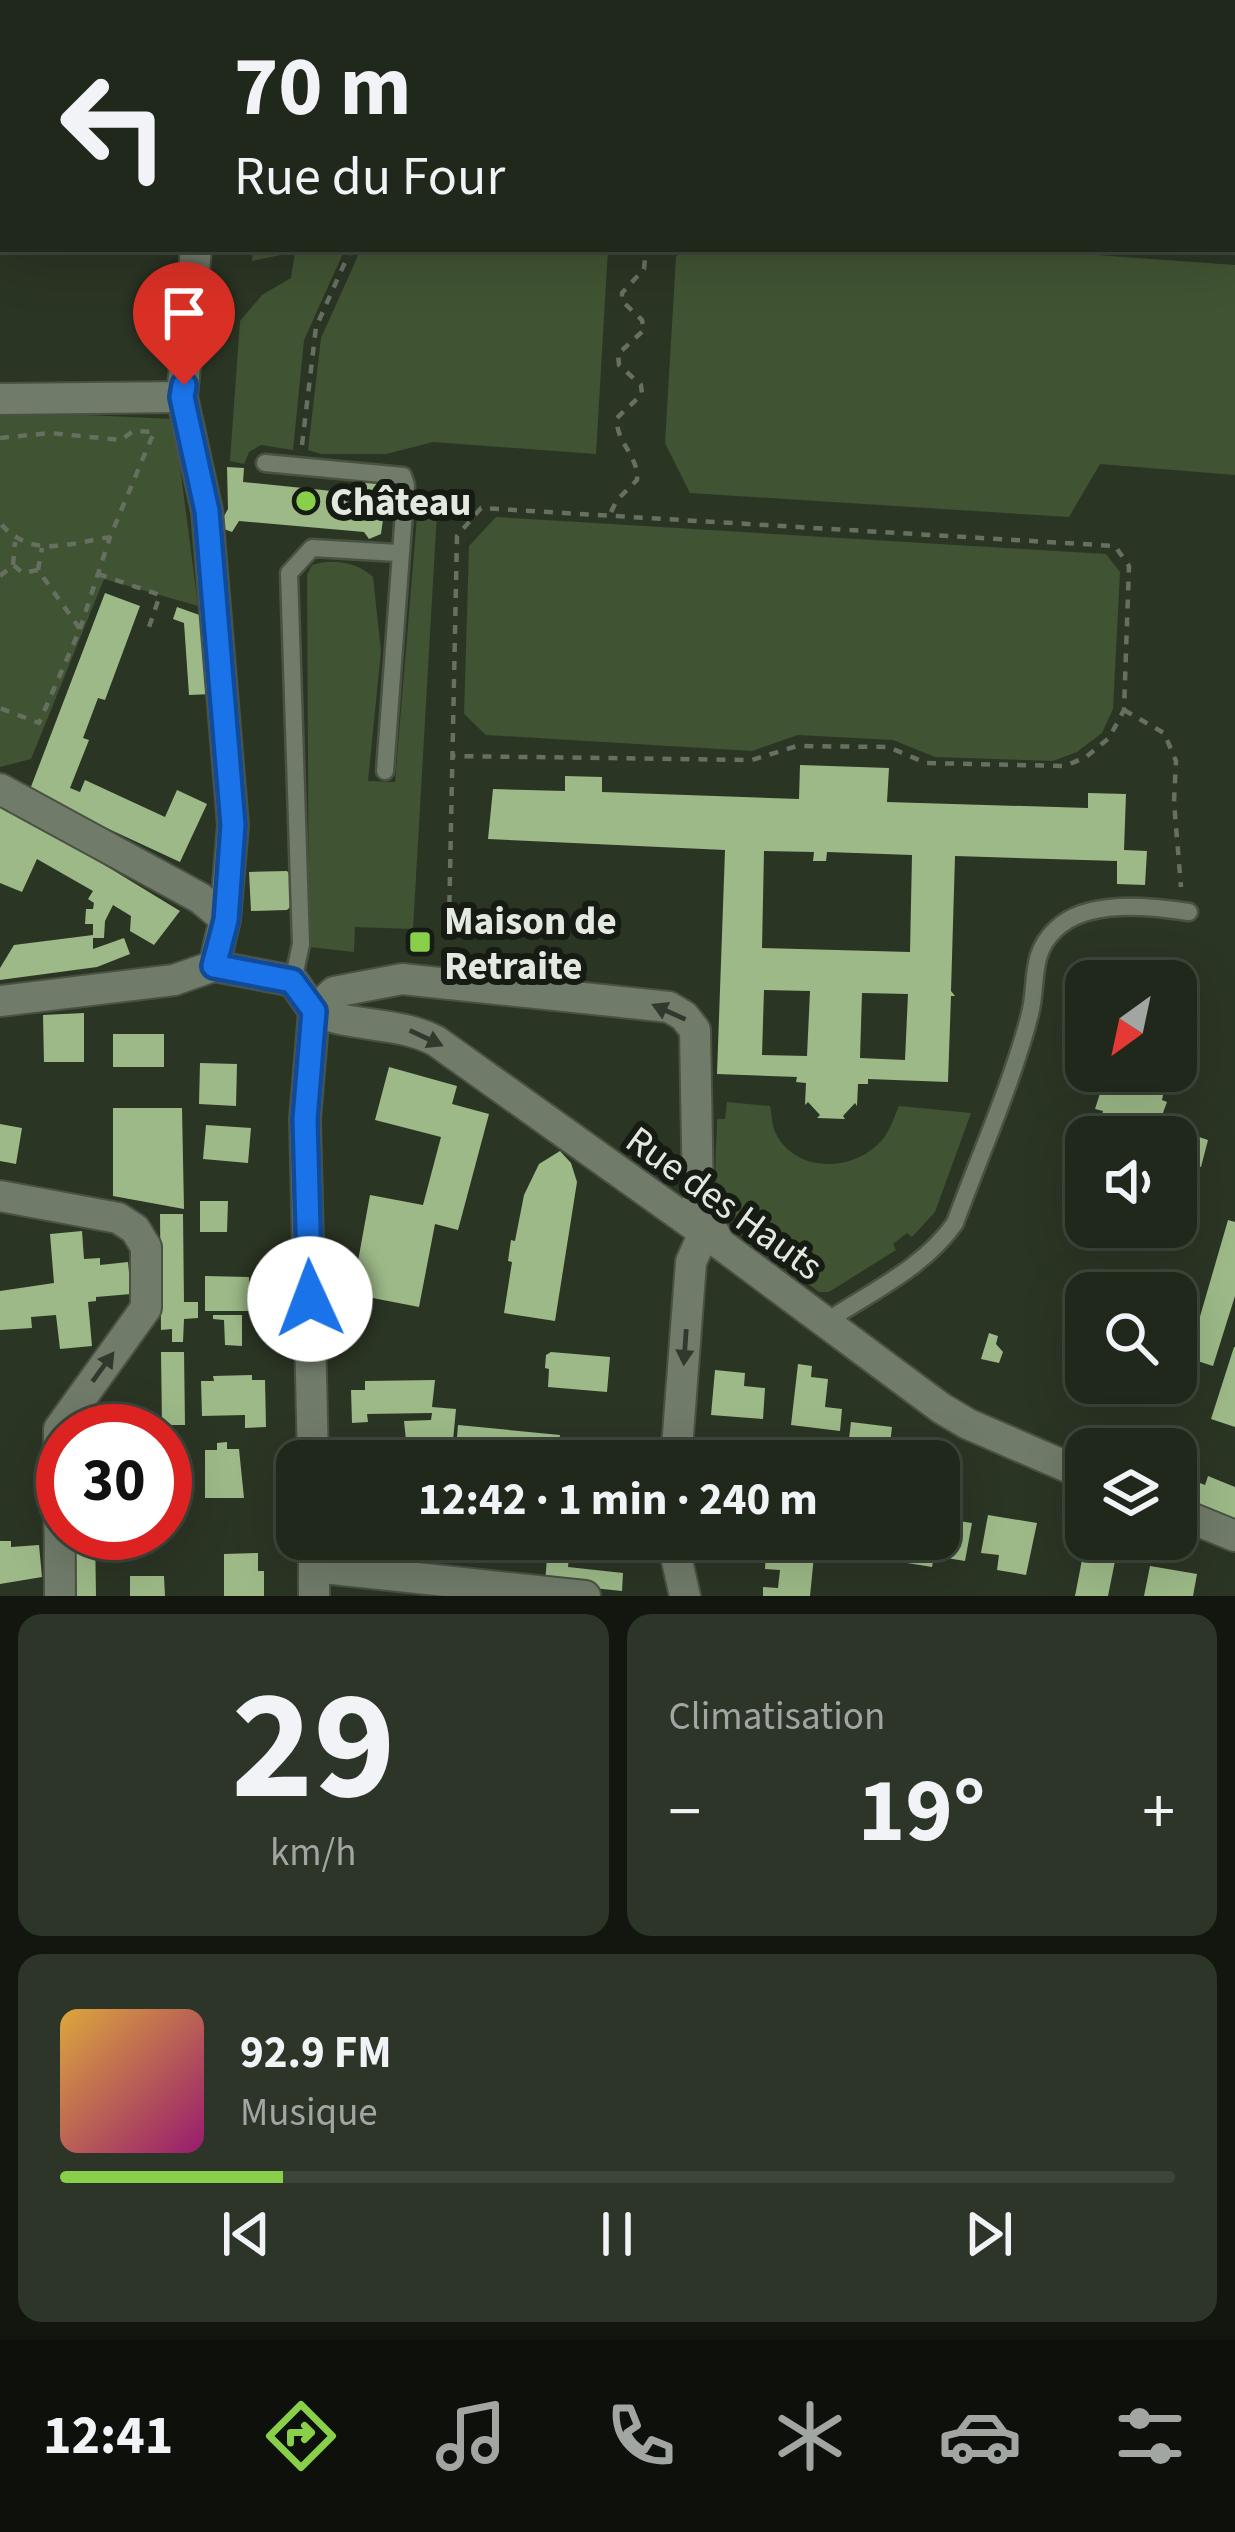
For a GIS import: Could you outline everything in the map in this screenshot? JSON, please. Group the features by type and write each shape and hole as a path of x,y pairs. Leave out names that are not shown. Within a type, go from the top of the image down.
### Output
{"street":[{"path":"196,252 182,397 207,511 233,825 226,920 214,966"},
{"path":"0,399 182,397"},
{"path":"0,789 200,898 226,920"},
{"path":"0,1001 174,980 214,966 292,981 314,1011 305,1119 313,1440"},
{"path":"314,1011 334,992 402,979 669,1007 684,1016 694,1030 694,1156 698,1200 711,1239 691,1262 678,1440"},
{"name":"Rue des Hauts","path":"314,1011 342,1023 416,1030 436,1041 968,1424 1065,1466"},
{"path":"649,1194 676,1186 694,1156"},
{"path":"0,1196 118,1218 135,1229 146,1247 146,1308 58,1430 60,1596"},
{"path":"1197,1521 1235,1536"},
{"path":"677,1560 685,1596"},
{"path":"314,1567 585,1596"}],"lane":[{"path":"265,464 403,476 385,771"},
{"path":"292,981 301,944 290,573 312,548 398,553"},
{"path":"824,1324 922,1260 956,1223 1031,1011 1033,967 1043,944 1059,925 1095,908 1185,911"}],"path":[{"path":"299,469 316,327 350,252"},
{"path":"610,514 638,480 638,464 616,430 617,418 642,394 641,385 619,365 617,354 644,330 642,320 622,301 622,292 644,269 646,252"},
{"path":"0,438 50,433 121,440 133,431 154,432 39,723 0,708"},
{"path":"448,922 457,536 482,508 1115,546 1129,566 1124,710 1109,738 1065,766 926,763 888,747 797,746 752,760 453,756"},
{"path":"0,523 15,541 42,548 110,537"},
{"path":"0,576 13,566 15,541"},
{"path":"42,548 38,570 80,629"},
{"path":"13,566 23,573 38,570"},
{"path":"98,574 160,595 149,627"},
{"path":"1124,710 1164,733 1176,761 1185,911"}],"green space":[{"path":"253,252 295,252 252,261"},
{"path":"295,252 344,252 304,340 293,450 261,445 249,452 244,464 230,461 240,321 262,295 291,278"},
{"path":"360,252 608,252 596,454 433,442 386,454 308,450 321,338"},
{"path":"681,252 1055,252 1235,265 1235,475 1100,464 1069,517 690,493 665,443 676,257"},
{"path":"0,411 174,419 198,606 104,579 31,759 0,767"},
{"path":"419,492 438,495 413,929 355,927 354,952 309,947 307,575 312,565 336,562 373,577 381,651 368,781 395,782"},
{"path":"496,517 1106,554 1120,572 1113,709 1102,733 1077,752 1053,761 935,757 893,740 798,735 752,751 486,735 464,714 469,546"},
{"path":"727,1102 770,1106 775,1131 785,1147 812,1162 827,1164 871,1151 885,1136 899,1106 971,1113 935,1212 912,1237 907,1233 893,1244 896,1250 829,1292 819,1292 745,1239 724,1211 717,1186 717,1119 725,1119"}],"building":[{"name":"Château","path":"227,467 244,468 243,482 361,494 363,480 388,483 381,534 369,539 364,532 239,521 232,532 224,529 220,523 228,509"},
{"path":"105,593 140,606 105,700 98,698 83,738 89,740 70,788 80,792 85,780 165,817 177,790 207,804 180,862 29,792"},
{"path":"177,607 205,617 212,694 189,695 184,623 173,619"},
{"path":"800,765 889,768 887,802 1088,808 1088,793 1126,794 1124,850 1147,851 1145,885 1117,884 1117,861 955,856 951,991 955,996 951,996 948,1082 868,1079 868,1084 858,1084 857,1106 855,1103 845,1119 817,1118 820,1115 808,1102 805,1105 806,1083 796,1082 797,1077 717,1074 725,850 488,839 493,789 565,791 565,776 602,777 602,792 799,799","holes":["764,851 814,852 813,861 826,861 827,852 912,855 910,952 762,948","764,990 810,991 807,1056 762,1055","862,993 908,994 905,1060 860,1058"]},
{"path":"0,806 180,911 154,945 130,931 131,916 113,905 104,938 93,938 93,949 124,938 130,954 97,967 0,980 0,968 14,945 93,935 93,924 85,924 86,909 93,909 94,903 88,899 93,891 37,859 22,892 0,883"},
{"path":"287,871 294,880 294,903 287,910 251,911 249,872"},
{"path":"84,1013 84,1062 44,1062 43,1015"},
{"path":"113,1034 164,1034 164,1067 113,1067"},
{"path":"200,1063 237,1064 236,1106 199,1104"},
{"path":"389,1067 457,1086 452,1104 489,1114 458,1230 435,1224 419,1307 352,1294 370,1195 423,1205 441,1137 375,1120"},
{"path":"1100,1092 1164,1092 1162,1100 1167,1102 1162,1116 1102,1116 1103,1111 1095,1109"},
{"path":"113,1108 182,1108 184,1209 113,1196"},
{"path":"0,1124 22,1128 16,1164 0,1161"},
{"path":"206,1125 251,1128 248,1163 203,1159"},
{"path":"1197,1136 1208,1140 1201,1167 1197,1166"},
{"path":"560,1151 571,1163 577,1182 555,1321 504,1313 511,1240 515,1241 524,1195 539,1164"},
{"path":"200,1201 228,1201 227,1232 200,1232"},
{"path":"160,1214 183,1214 184,1302 198,1302 198,1318 184,1319 183,1342 172,1342 172,1329 161,1330"},
{"path":"1228,1220 1235,1222 1235,1296 1213,1366 1197,1361 1197,1327"},
{"path":"82,1231 84,1259 100,1258 100,1265 128,1262 131,1294 88,1302 92,1346 60,1349 56,1315 31,1317 32,1328 0,1330 0,1291 54,1283 50,1234"},
{"path":"205,1276 249,1277 249,1311 205,1311"},
{"path":"213,1315 242,1315 242,1346 225,1345 224,1320 213,1319"},
{"path":"989,1333 998,1336 996,1344 1003,1352 999,1363 981,1359"},
{"path":"1235,1347 1235,1427 1211,1419"},
{"path":"161,1352 184,1352 185,1404 162,1404"},
{"path":"546,1355 610,1357 607,1392 548,1387"},
{"path":"798,1364 812,1366 811,1377 828,1379 825,1407 842,1409 840,1431 791,1425"},
{"path":"715,1370 745,1373 744,1386 765,1388 763,1419 711,1415"},
{"path":"252,1375 252,1380 265,1380 266,1427 245,1428 245,1415 202,1416 201,1381"},
{"path":"435,1380 432,1407 456,1409 453,1440 406,1440 404,1421 431,1420 432,1413 367,1414 368,1422 352,1423 351,1390 365,1390 365,1381"},
{"path":"851,1422 892,1427 890,1440 849,1440"},
{"path":"458,1425 560,1435 559,1440 457,1440"},
{"path":"227,1442 227,1449 239,1449 244,1498 205,1498 205,1450 217,1450 217,1443"},
{"path":"1208,1476 1235,1487 1235,1519 1197,1504 1197,1482 1205,1485"},
{"path":"988,1515 1037,1523 1026,1575 997,1570 999,1555 981,1553"},
{"path":"960,1521 972,1523 965,1561 959,1560"},
{"path":"0,1541 11,1541 11,1547 36,1545 42,1577 0,1584"},
{"path":"258,1553 264,1596 224,1596 224,1554"},
{"path":"73,1560 95,1560 96,1596 74,1596"},
{"path":"547,1560 569,1560 568,1567 623,1573 622,1591 545,1583"},
{"path":"766,1560 814,1560 810,1596 763,1596 763,1587 778,1588 780,1570 765,1569"},
{"path":"908,1560 933,1560 932,1567"},
{"path":"1082,1560 1115,1561 1108,1596 1075,1596"},
{"path":"1150,1566 1197,1574 1193,1596 1144,1596"},
{"path":"130,1576 164,1576 165,1596 130,1596"}],"place":[{"name":"Château","path":"306,501"},
{"name":"Maison de Retraite","path":"420,942"}],"route":[{"path":"184,385 182,397 207,511 233,825 226,920 214,966 292,981 314,1011 305,1119 310,1299"}]}
